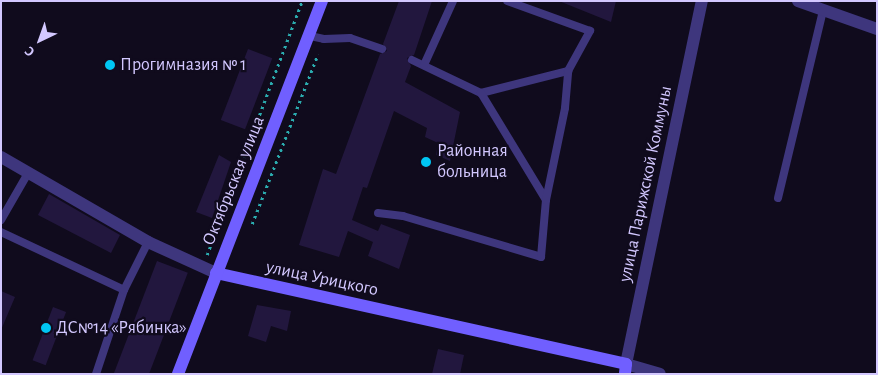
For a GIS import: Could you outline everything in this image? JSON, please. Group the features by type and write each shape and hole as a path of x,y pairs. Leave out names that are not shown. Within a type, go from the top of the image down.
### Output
{"main road":[{"name":"Октябрьская улица","path":"178,374 322,1"},
{"name":"улица Урицкого","path":"216,273 625,369"}],"street":[{"name":"улица Парижской Коммуны","path":"625,369 702,1"},
{"path":"798,1 877,29"},
{"name":"улица Урицкого","path":"1,157 148,242 216,273"},
{"name":"улица Урицкого","path":"625,369 660,374"}],"lane":[{"path":"424,65 453,1"},
{"path":"378,214 403,216 540,257 546,200 564,108 568,71 590,31 507,1"},
{"path":"778,198 823,10"},
{"path":"310,36 324,39 350,38 382,48"},
{"path":"412,60 480,93 546,200"},
{"path":"480,93 568,71"},
{"path":"1,220 28,172"},
{"path":"1,232 124,290"},
{"path":"96,374 124,290 148,242"}],"path":[{"path":"203,268 302,1"}],"building":[{"path":"399,1 432,1 414,55 407,58 411,66 405,82 460,112 450,161 436,155 438,143 425,137 427,128 394,111 367,188 363,187 352,220 378,231 381,224 410,235 399,269 368,256 373,242 348,231 339,257 299,245 323,169 336,174 380,54 387,51 383,44"},
{"path":"559,1 616,1 611,22"},
{"path":"248,49 272,58 245,129 221,120"},
{"path":"219,155 231,162 212,218 196,212"},
{"path":"49,194 120,235 111,253 38,215"},
{"path":"157,261 188,273 149,374 114,374"},
{"path":"1,291 15,297 1,330"},
{"path":"257,305 291,311 287,331 271,326 266,342 248,336"},
{"path":"53,307 66,312 46,365 33,360"},
{"path":"438,349 464,355 460,374 432,374"}],"place":[{"name":"Прогимназия № 1","path":"110,65"},
{"name":"Районная больница","path":"426,162"},
{"name":"ДС№14 «Рябинка»","path":"46,328"}]}
